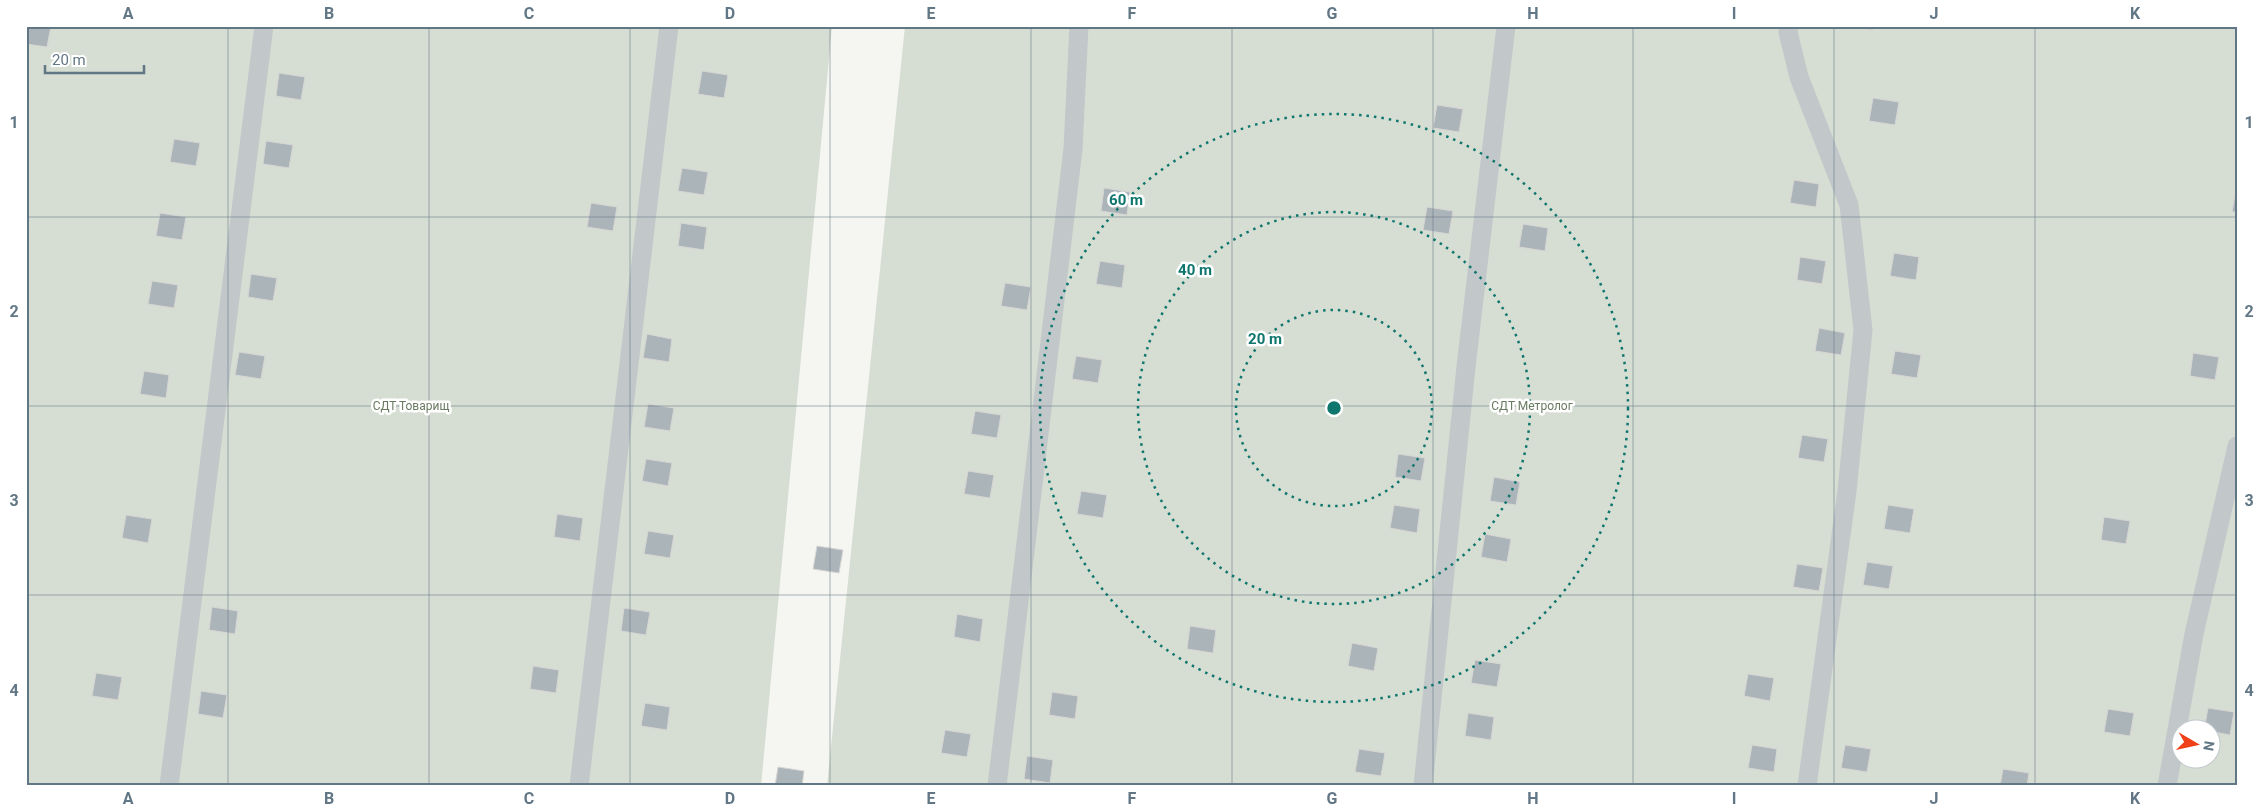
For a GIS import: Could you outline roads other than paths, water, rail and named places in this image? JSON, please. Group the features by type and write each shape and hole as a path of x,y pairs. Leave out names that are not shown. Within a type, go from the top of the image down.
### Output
{"lane":[{"path":"169,786 264,26"},
{"path":"579,786 669,26"},
{"path":"997,786 1073,149 1079,26"},
{"path":"1423,786 1466,368 1506,26"},
{"path":"1789,26 1788,32 1799,77 1849,206 1863,330 1847,491 1807,786"},
{"path":"2167,786 2194,634 2237,446"}],"park label":[{"name":"СДТ Товарищ","path":"411,406"},
{"name":"СДТ Метролог","path":"1532,406"}]}
